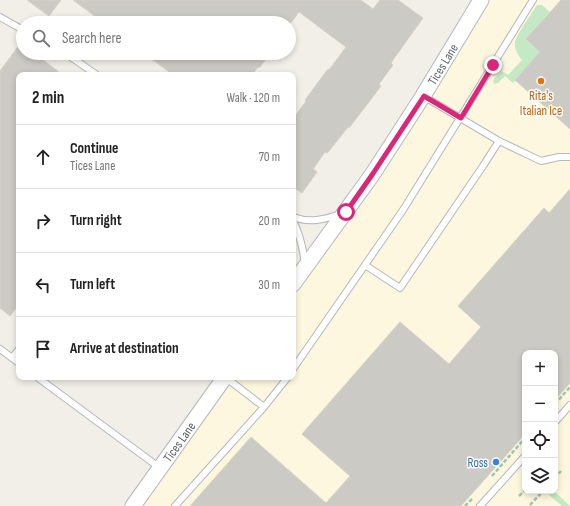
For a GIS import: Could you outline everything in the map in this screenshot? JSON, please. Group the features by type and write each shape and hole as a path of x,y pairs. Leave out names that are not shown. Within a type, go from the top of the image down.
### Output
{"street":[{"name":"Tices Lane","path":"296,280 372,175 424,96 481,0"},
{"name":"Tices Lane","path":"133,506 223,380"}],"lane":[{"path":"296,365 403,210 533,0"},
{"path":"0,17 16,26"},
{"path":"75,60 93,72"},
{"path":"424,96 499,141 541,161 559,157 570,157"},
{"path":"365,265 400,288 499,141"},
{"path":"296,218 303,221 310,221 329,218 346,212"},
{"path":"296,226 302,245 306,266"},
{"path":"0,349 16,361"},
{"path":"12,358 16,353"},
{"path":"41,380 160,468"},
{"path":"229,380 264,407"},
{"path":"175,506 264,407 286,380"},
{"path":"558,419 570,405"},
{"path":"480,506 523,458"}],"path":[{"path":"558,401 570,387"},
{"path":"490,478 522,441"},
{"path":"558,474 561,471"},
{"path":"519,496 522,493"},
{"path":"530,505 540,494"},
{"path":"465,506 475,495"}],"shaded area":[{"path":"481,0 570,0 570,506 133,506 223,380 296,380 296,279"}],"green space":[{"path":"537,5 542,5 550,12 526,39 541,52 513,83 505,76 498,83 494,84 493,80 502,71 508,75 522,60 515,47 516,38"},
{"path":"557,494 570,506 562,506 549,495"}],"building":[{"path":"27,0 61,0 49,16"},
{"path":"73,0 361,0 373,9 380,0 398,0 423,18 391,63 393,65 379,84 381,86 349,128 348,127 327,153 325,152 313,169 317,172 302,193 296,189 296,115 306,101 305,100 346,47 299,12 296,16 95,16"},
{"path":"561,0 570,0 570,129 515,80 540,52 526,39"},
{"path":"16,49 16,60 43,60 59,72 16,72 16,308 10,316 0,308 0,71"},
{"path":"153,60 265,60 254,72 169,72"},
{"path":"570,189 570,383 558,397 558,350 522,350 522,437 461,506 190,506 251,437 326,503 350,476 302,434 400,322 449,364 481,327 458,306 544,208 549,213"}],"place":[{"name":"Rita's Italian Ice","path":"541,81"},
{"name":"Ross","path":"496,462"}],"route":[{"path":"346,212 424,96 461,118 493,65"}]}
